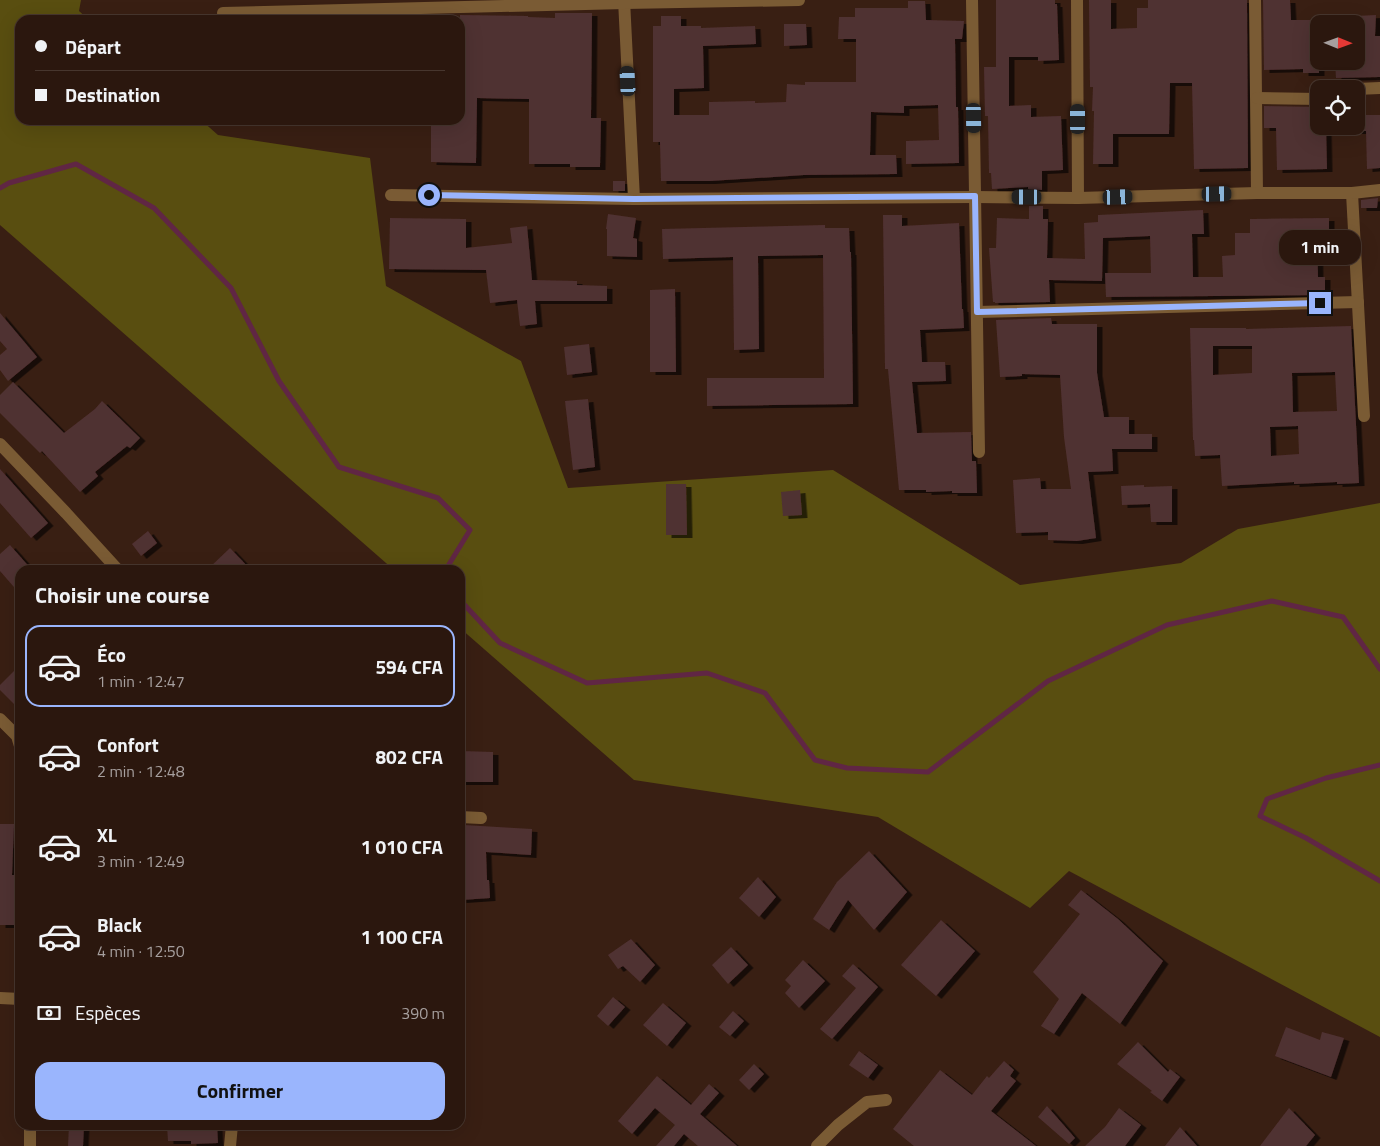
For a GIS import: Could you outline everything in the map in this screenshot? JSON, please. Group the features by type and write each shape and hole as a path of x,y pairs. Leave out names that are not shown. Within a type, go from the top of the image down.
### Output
{"street":[{"path":"223,14 625,1 799,0"},
{"path":"972,0 979,452"},
{"path":"1077,0 1078,198"},
{"path":"1255,0 1257,193"},
{"path":"625,1 634,199"},
{"path":"1365,89 1380,88"},
{"path":"1257,98 1310,99"},
{"path":"391,195 634,199 975,196 1078,198 1257,193 1352,193 1380,190"},
{"path":"1352,193 1364,416"},
{"path":"977,312 1358,302"},
{"path":"0,444 113,565"},
{"path":"0,719 15,735"},
{"path":"465,817 482,818"},
{"path":"0,998 15,999"},
{"path":"817,1146 838,1125 867,1102 886,1100"},
{"path":"30,1130 30,1146"},
{"path":"230,1146 232,1130"}],"shaded area":[{"path":"0,0 81,0 79,11 83,15 15,15 15,125 207,125 218,135 370,158 386,286 521,361 568,488 833,470 1020,585 1181,563 1238,529 1380,503 1380,1037 1069,871 1030,908 878,817 634,780 465,632 465,565 388,565 0,225"}],"building":[{"path":"996,0 1055,0 1055,4 1057,4 1059,60 1038,61 1038,57 1009,57 1009,106 1031,105 1031,117 1061,116 1063,170 1042,171 1042,190 1028,189 1028,187 992,189 991,173 989,173 988,116 985,116 984,67 996,67"},
{"path":"1089,0 1111,0 1111,29 1137,28 1137,8 1148,8 1148,0 1247,0 1248,168 1194,169 1192,83 1170,83 1169,134 1113,134 1113,164 1093,164 1094,111 1092,111 1093,87 1090,87"},
{"path":"1263,0 1290,0 1291,20 1310,20 1310,70 1319,70 1319,73 1303,73 1303,69 1264,70"},
{"path":"908,1 925,1 926,20 964,21 962,39 955,39 959,163 906,164 906,141 939,140 938,105 904,106 904,113 871,112 870,155 896,155 897,174 804,175 710,181 661,181 660,142 653,142 653,26 661,26 661,16 681,16 681,26 701,26 701,28 755,26 756,44 703,46 704,88 674,89 674,115 709,115 709,102 786,102 787,84 805,85 805,82 856,82 856,39 838,39 839,17 855,17 855,8 908,8"},
{"path":"555,13 592,13 591,118 601,118 600,167 570,167 570,164 529,164 529,99 477,98 476,163 431,162 431,125 465,125 465,15 555,18"},
{"path":"1376,15 1375,36 1380,36 1380,77 1336,78 1336,70 1365,70 1365,16"},
{"path":"784,24 806,24 807,45 784,46"},
{"path":"1264,106 1310,107 1310,135 1326,135 1327,169 1277,170 1276,128 1264,128"},
{"path":"1365,115 1380,115 1380,168 1367,169"},
{"path":"613,181 625,181 625,191 613,191"},
{"path":"1378,198 1377,208 1361,208 1361,200"},
{"path":"1029,206 1043,206 1043,219 1048,219 1047,258 1085,259 1084,223 1098,222 1098,215 1203,210 1204,234 1192,234 1193,277 1223,277 1222,256 1235,255 1235,233 1250,233 1250,219 1329,218 1329,235 1317,235 1318,277 1325,277 1325,295 1106,297 1105,273 1151,273 1150,236 1103,238 1102,281 1049,280 1050,302 995,303 993,302 989,248 996,248 997,218 1029,219"},
{"path":"608,214 636,218 633,238 637,239 637,257 607,256 606,229"},
{"path":"883,215 902,215 902,226 959,223 964,328 920,330 922,362 945,362 946,381 912,382 917,433 971,432 972,461 976,461 977,493 899,490 888,369 885,369"},
{"path":"390,218 466,219 466,248 512,243 510,228 527,226 532,280 577,281 577,285 607,286 607,301 535,301 537,324 520,326 517,300 490,303 486,270 389,269"},
{"path":"825,225 825,228 849,228 853,404 707,406 707,378 824,378 823,255 758,256 759,349 734,350 733,257 663,259 662,229"},
{"path":"675,289 676,372 650,372 650,290"},
{"path":"0,313 37,357 8,381 0,370 0,355 7,349 0,341"},
{"path":"1051,318 1052,324 1097,324 1097,373 1104,417 1129,417 1129,434 1152,434 1152,449 1112,449 1113,471 1088,472 1096,538 1077,541 1048,540 1048,532 1016,533 1013,480 1040,478 1041,489 1071,489 1064,437 1060,375 1022,374 1022,376 1000,377 996,320"},
{"path":"1351,326 1359,483 1294,484 1294,482 1222,486 1220,455 1195,456 1190,328 1246,329","holes":["1213,346 1252,346 1252,373 1213,375","1335,372 1337,411 1293,412 1292,373","1298,426 1299,454 1271,456 1270,427"]},
{"path":"589,344 592,372 567,375 564,347"},
{"path":"13,382 64,433 95,409 102,401 140,438 130,448 127,446 95,472 98,476 80,492 42,451 40,453 0,413 0,395"},
{"path":"588,399 595,467 573,470 565,401"},
{"path":"0,469 48,523 31,538 0,503"},
{"path":"666,484 686,484 687,535 666,535"},
{"path":"1144,485 1144,487 1172,486 1172,522 1151,522 1150,504 1122,505 1121,486"},
{"path":"800,490 802,515 783,516 781,492"},
{"path":"148,531 157,543 141,556 132,544"},
{"path":"10,545 28,565 15,565 15,588 0,571 0,554"},
{"path":"230,548 246,565 212,565"},
{"path":"15,670 15,705 0,690 0,685"},
{"path":"465,751 493,752 493,782 465,782"},
{"path":"0,824 14,824 12,875 15,875 14,925 0,925"},
{"path":"465,825 532,829 531,855 486,852 490,898 465,900"},
{"path":"869,851 907,892 874,930 848,900 829,930 813,919 837,882"},
{"path":"758,877 776,897 759,917 739,898"},
{"path":"1081,890 1118,919 1163,961 1120,1024 1082,993 1054,1034 1041,1026 1059,999 1033,972 1080,914 1068,905"},
{"path":"941,920 975,951 936,996 901,965"},
{"path":"631,939 655,965 640,982 623,966 618,969 608,955"},
{"path":"731,947 748,965 728,984 712,965"},
{"path":"803,960 825,981 799,1008 785,993 791,986 785,980"},
{"path":"853,964 878,987 832,1039 820,1029 856,988 842,976"},
{"path":"613,997 625,1007 608,1026 597,1016"},
{"path":"663,1003 686,1023 667,1046 643,1025"},
{"path":"733,1011 744,1021 730,1036 719,1027"},
{"path":"1286,1027 1320,1040 1322,1032 1344,1038 1331,1077 1275,1056"},
{"path":"1138,1042 1168,1072 1170,1069 1180,1077 1162,1101 1117,1064"},
{"path":"859,1051 878,1065 868,1078 849,1065"},
{"path":"1004,1061 1014,1070 1010,1076 1016,1081 991,1111 1036,1146 914,1146 893,1129 940,1070 972,1095 987,1076 989,1078"},
{"path":"754,1064 764,1074 749,1090 739,1080"},
{"path":"657,1076 691,1105 709,1084 719,1093 700,1114 737,1146 698,1146 684,1134 674,1146 656,1146 675,1125 655,1108 632,1134 618,1121"},
{"path":"1047,1106 1075,1138 1069,1144 1038,1117"},
{"path":"1119,1108 1141,1125 1125,1146 1085,1146 1105,1127"},
{"path":"1289,1108 1315,1135 1306,1146 1260,1146"},
{"path":"1180,1127 1197,1146 1165,1146"},
{"path":"69,1130 84,1130 83,1146 68,1146"},
{"path":"167,1130 217,1130 218,1143 191,1144 191,1141 168,1141"}],"waterway":[{"path":"0,188 9,183 76,164 154,208 231,288 279,381 339,467 438,498 470,530 449,565"},
{"path":"465,605 500,643 587,683 707,673 765,693 815,760 847,768 928,772 1048,681 1167,625 1272,601 1343,617 1380,669"},
{"path":"1380,765 1326,778 1267,799 1260,816 1306,838 1380,881"}],"route":[{"path":"429,195 634,199 975,196 977,312 1320,303"}]}
